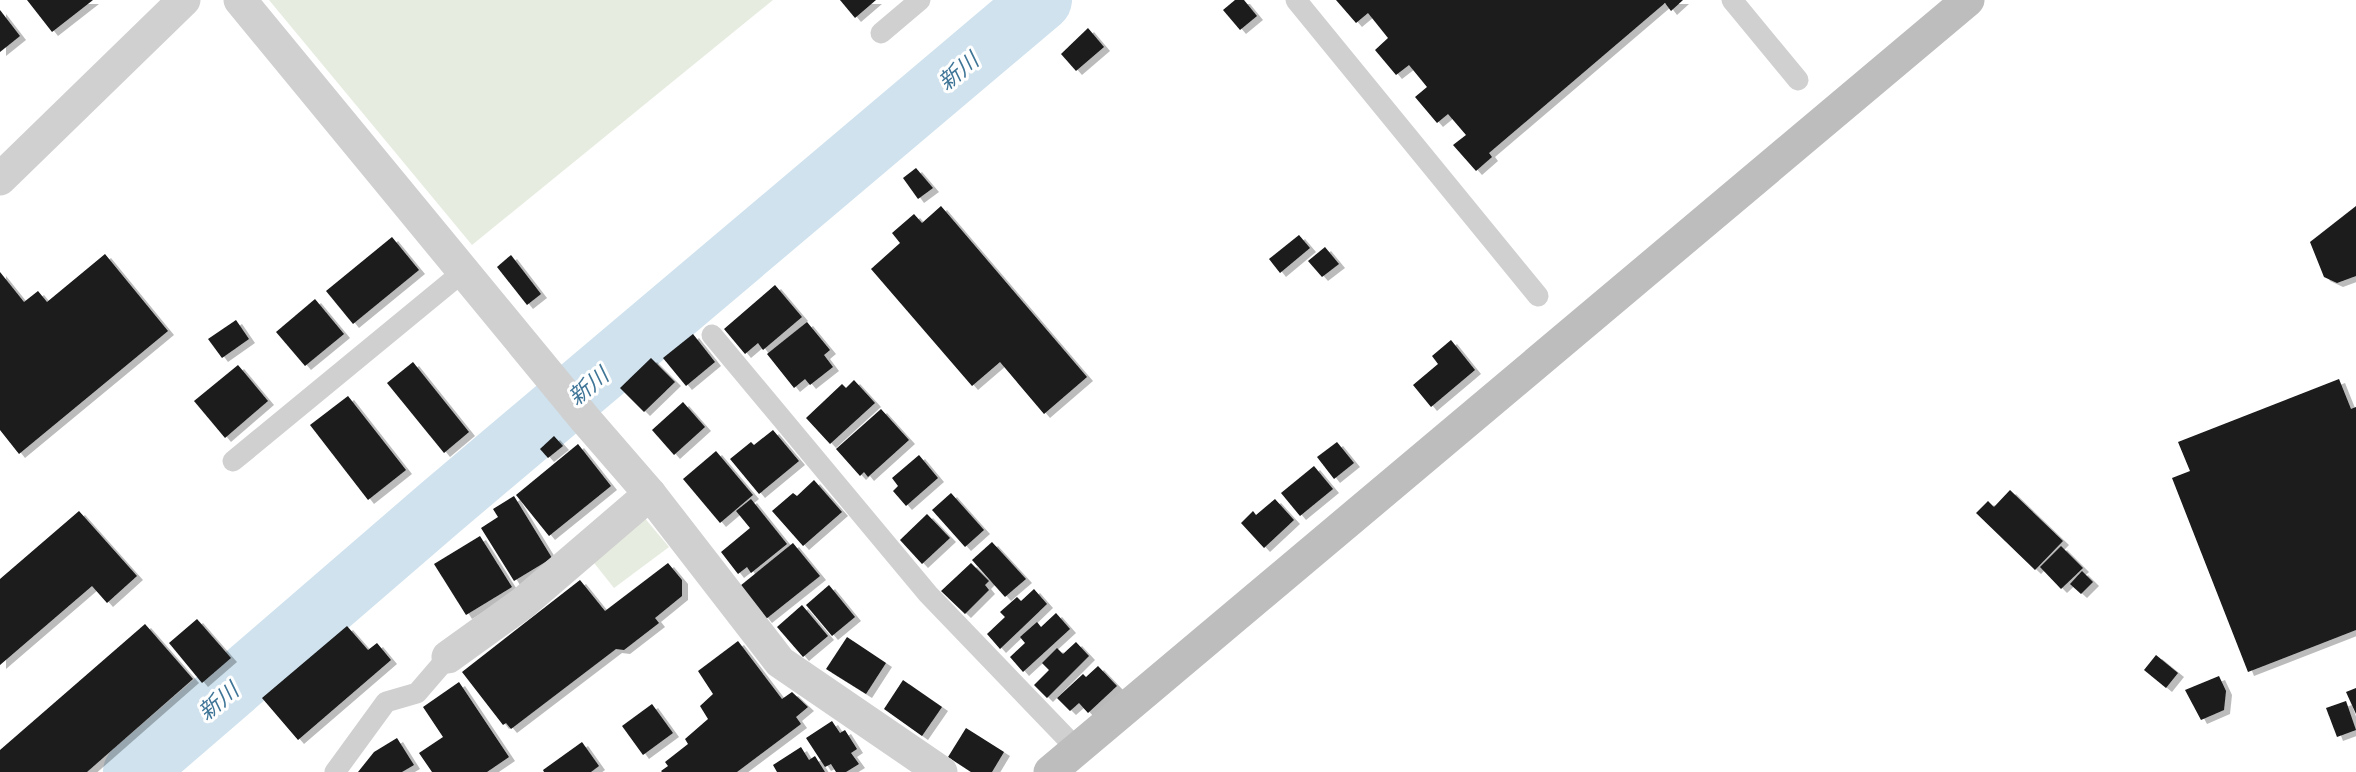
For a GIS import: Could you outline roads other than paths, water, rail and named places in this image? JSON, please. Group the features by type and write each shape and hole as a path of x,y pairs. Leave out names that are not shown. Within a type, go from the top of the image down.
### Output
{"street":[{"path":"0,179 184,0"},
{"path":"240,0 585,419 650,494 780,662 941,772"},
{"path":"1050,772 1968,0"},
{"path":"448,657 523,603 650,494"}],"lane":[{"path":"881,33 920,0"},
{"path":"1296,0 1538,296"},
{"path":"1732,0 1798,80"},
{"path":"233,461 464,271"},
{"path":"712,334 928,594 1077,749"},
{"path":"335,772 386,702 417,693 448,657"}],"waterway":[{"name":"新川","path":"134,772 441,507 1041,0"}]}
